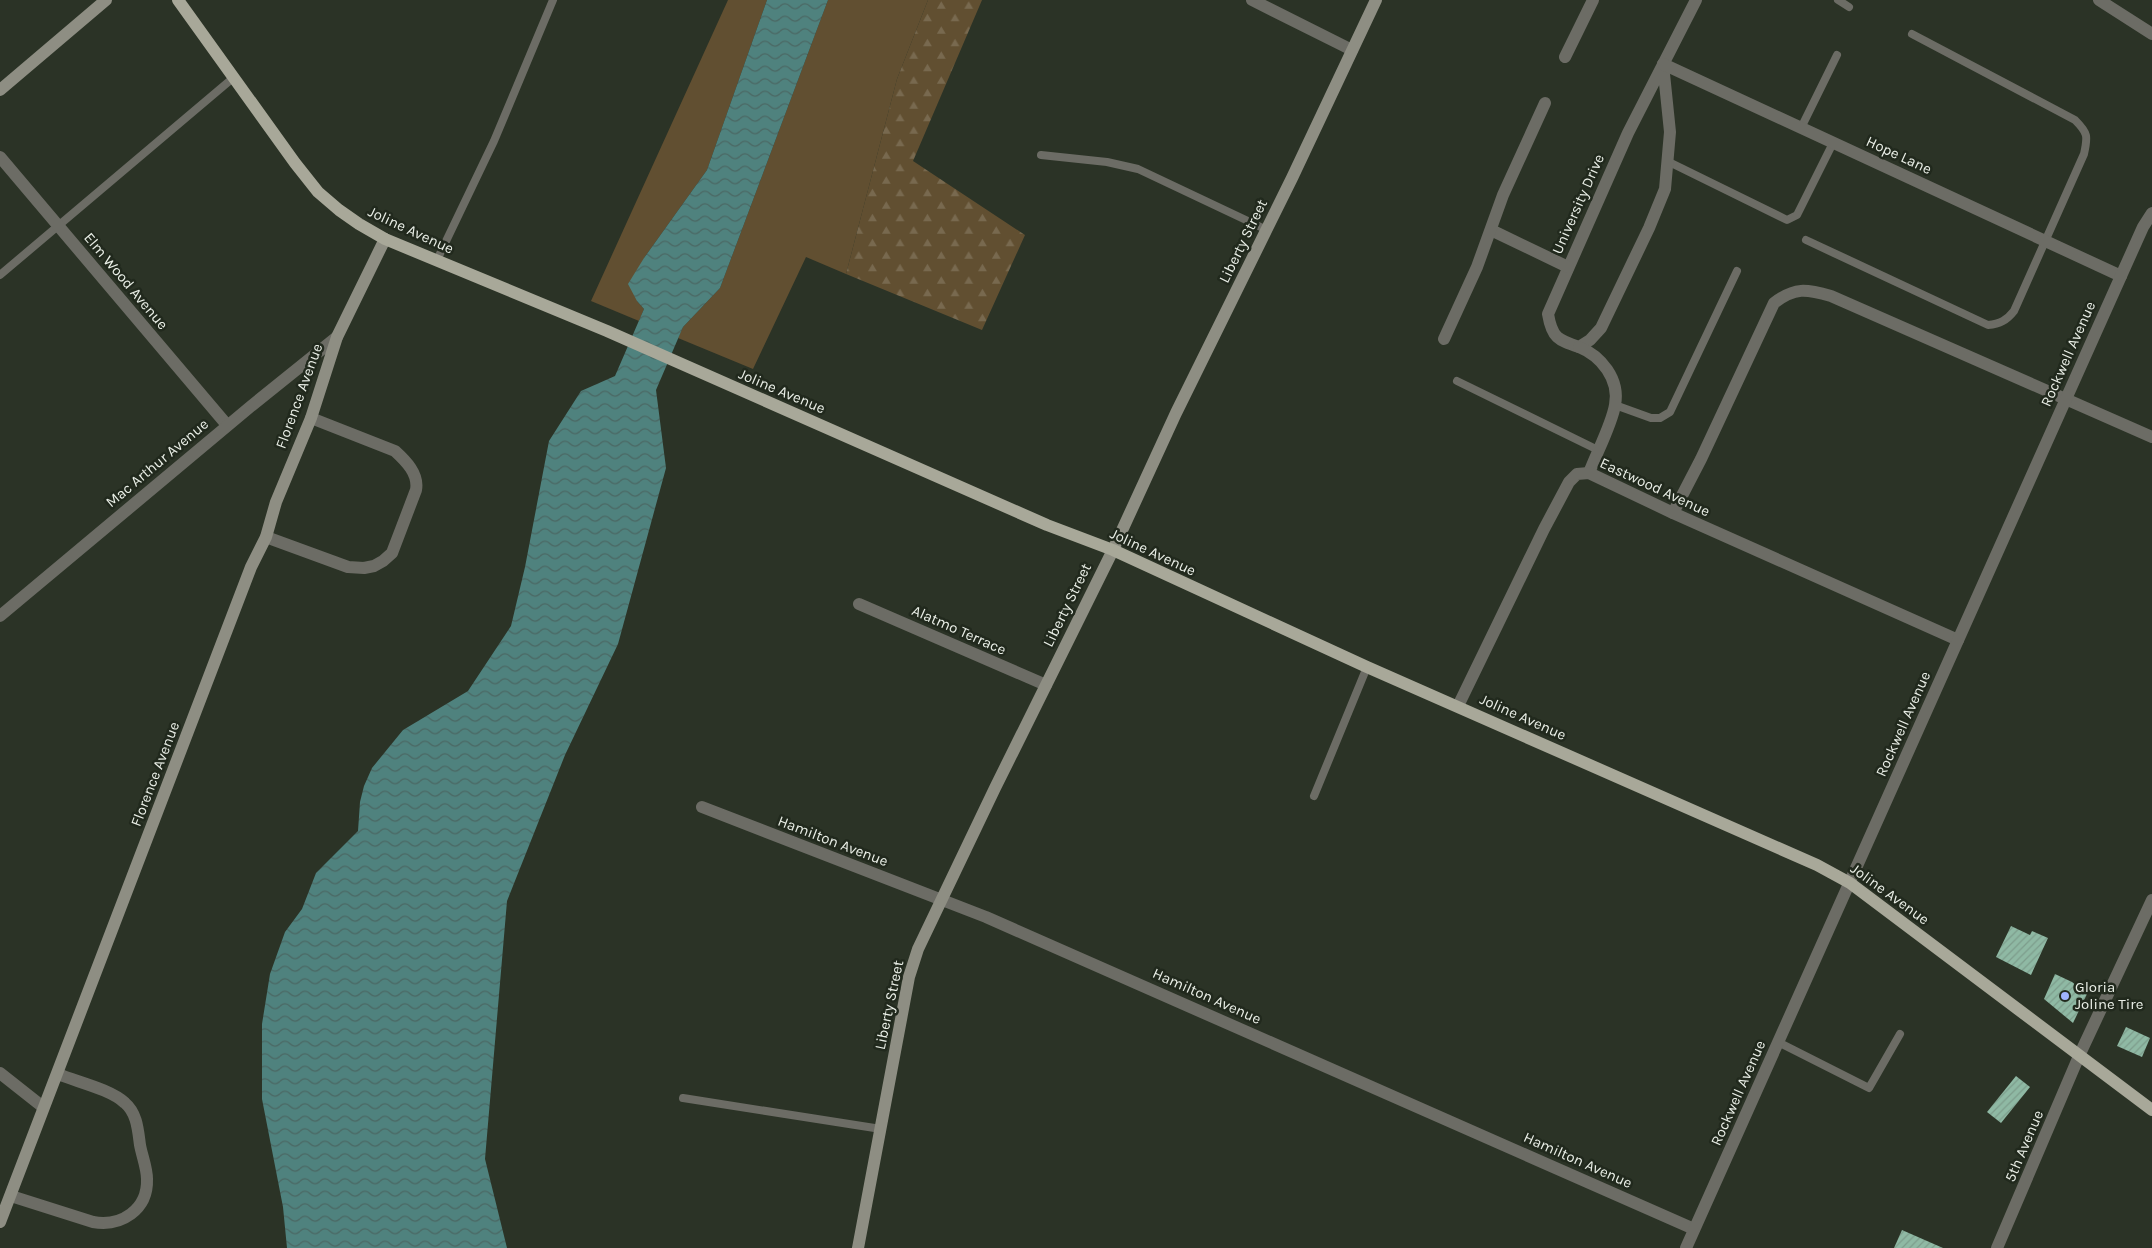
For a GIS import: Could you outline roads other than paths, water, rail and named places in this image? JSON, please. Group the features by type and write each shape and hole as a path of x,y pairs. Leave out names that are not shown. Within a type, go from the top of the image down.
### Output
{"main road":[{"name":"Joline Avenue","path":"178,0 233,78 318,192 339,210 385,239 609,332 1047,525 1113,550 1367,667 1774,844 1850,883 2152,1110"}],"street":[{"path":"0,90 106,0"},
{"path":"1252,0 1352,50"},
{"name":"Liberty Street","path":"858,1248 909,977 918,950 1113,550 1176,413 1267,230 1376,0"},
{"path":"1565,57 1594,0"},
{"name":"University Drive","path":"1616,405 1615,390 1606,367 1591,352 1579,346 1560,341 1550,330 1548,314 1628,132 1696,0"},
{"path":"2099,0 2152,34"},
{"path":"1579,346 1590,340 1601,328 1665,189 1669,162 1670,132 1663,64"},
{"name":"Hope Lane","path":"1663,64 2121,276"},
{"path":"1444,339 1477,267 1503,195 1545,103"},
{"name":"Elm Wood Avenue","path":"0,157 228,425"},
{"name":"Rockwell Avenue","path":"1686,1248 2143,227 2152,213"},
{"path":"1491,230 1568,267"},
{"name":"Florence Avenue","path":"0,1222 251,567 266,537 276,502 311,418 338,336 385,239"},
{"path":"1673,513 1702,459 1774,303 1786,294 1800,290 1811,290 1831,296 2152,437"},
{"name":"Mac Arthur Avenue","path":"1,615 228,425 338,336"},
{"path":"1589,474 1616,405"},
{"path":"266,537 348,567 364,568 374,566 383,561 392,552 416,490 417,485 414,473 406,461 395,451 311,418"},
{"name":"Eastwood Avenue","path":"1458,706 1569,482 1577,474 1589,474 1958,640"},
{"name":"Alatmo Terrace","path":"859,604 1046,685"},
{"name":"Hamilton Avenue","path":"702,807 986,917 1694,1229"},
{"name":"5th Avenue","path":"1997,1248 2079,1056 2152,900"},
{"path":"0,1073 44,1108"},
{"path":"11,1196 93,1222 105,1224 118,1222 129,1217 138,1208 145,1194 147,1179 132,1112 125,1103 112,1095 58,1074"}],"lane":[{"path":"437,260 494,141 553,0"},
{"path":"1838,0 1850,6"},
{"path":"1806,240 1988,324 1998,324 2008,318 2014,311 2084,154 2088,138 2084,128 2075,120 1912,34"},
{"path":"1801,128 1837,55"},
{"path":"0,275 233,78"},
{"path":"1669,162 1787,220 1797,216 1833,143"},
{"path":"1041,155 1106,162 1138,169 1267,230"},
{"path":"1616,405 1651,418 1660,418 1670,412 1737,271"},
{"path":"1457,381 1598,450"},
{"path":"1314,796 1367,667"},
{"path":"1778,1042 1869,1088 1900,1034"},
{"path":"683,1098 880,1129"}],"water":[{"path":"767,0 828,0 720,288 683,327 656,390 666,468 618,644 565,755 507,901 485,1159 507,1248 287,1248 283,1207 262,1099 262,1024 270,974 285,932 302,909 316,873 358,831 360,802 364,786 372,768 403,730 468,691 511,626 525,567 549,441 581,391 615,376 644,309 637,301 628,284 644,258 707,170"}],"place":[{"name":"Gloria Joline Tire","path":"2065,996"}]}
